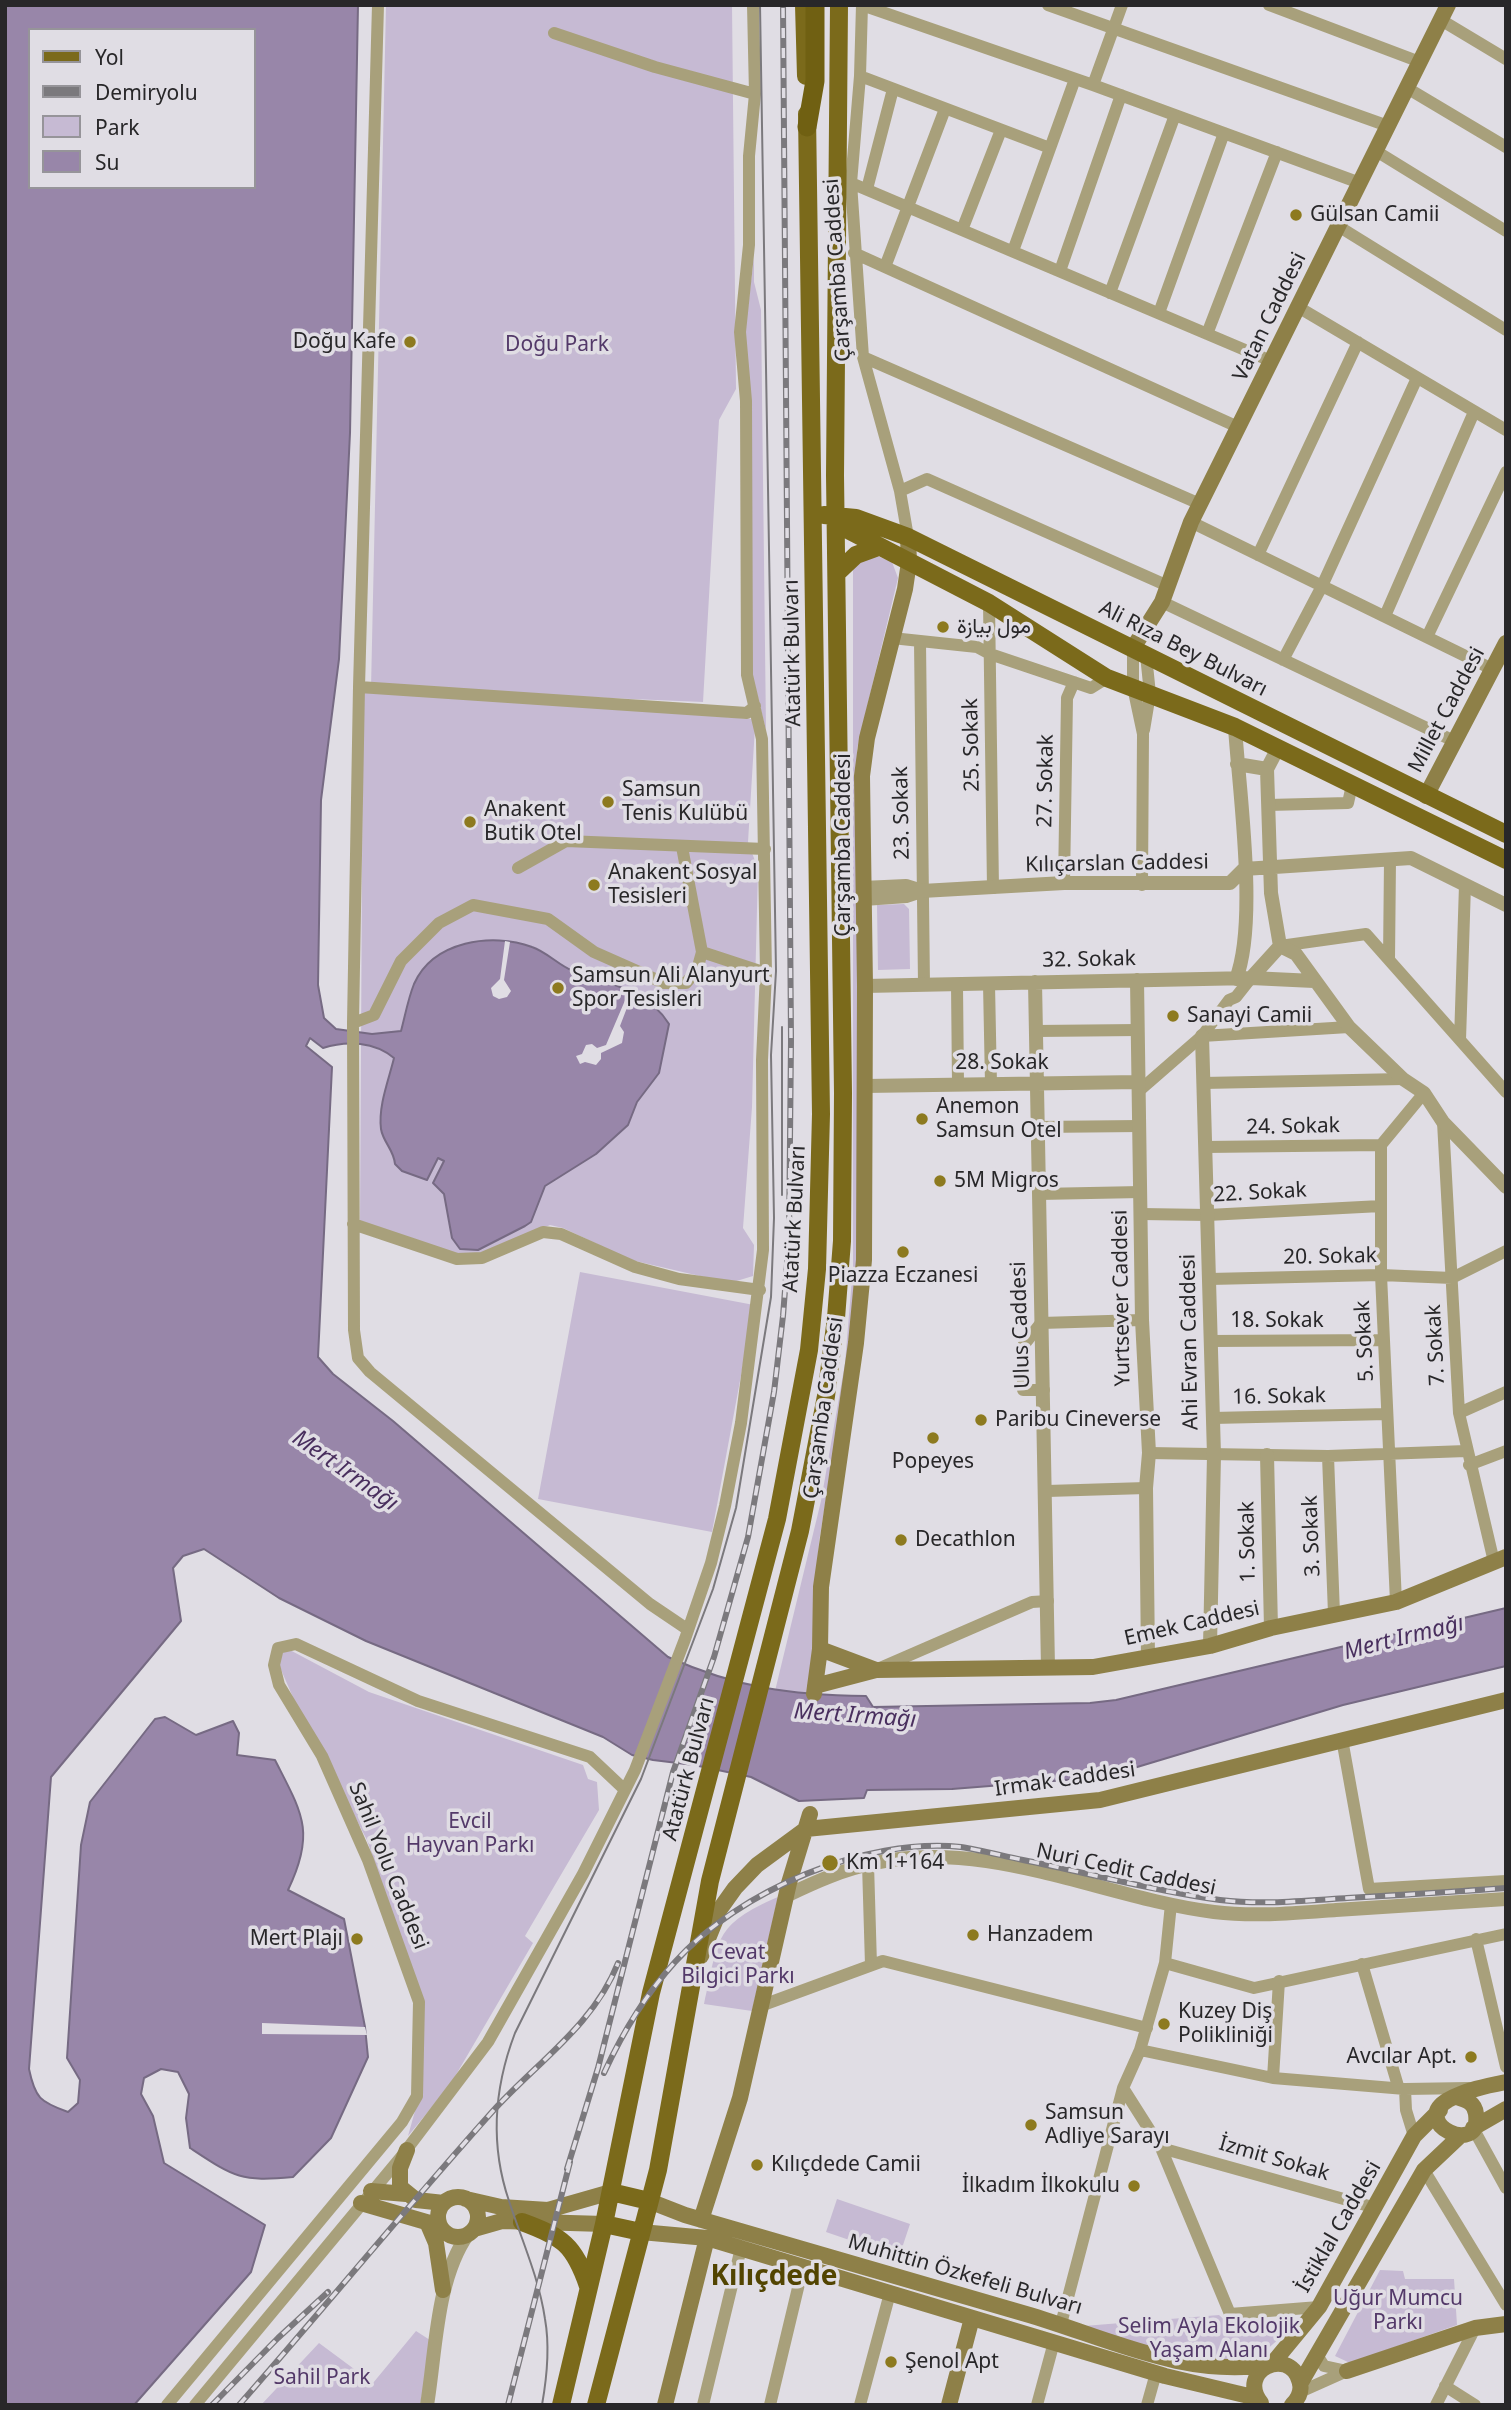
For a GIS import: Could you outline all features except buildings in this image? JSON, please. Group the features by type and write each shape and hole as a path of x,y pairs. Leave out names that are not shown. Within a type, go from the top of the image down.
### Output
{"highway":[{"path":"807,127 815,81 816,5"}],"main road":[{"name":"Atatürk Bulvarı","path":"561,2405 611,2192 651,1993 777,1519 799,1411 817,1269 821,1114 814,514 804,5"},
{"path":"596,2405 658,2170 710,1881 800,1531 826,1396 842,1241 838,572 835,516 839,5"},
{"name":"Vatan Caddesi","path":"1140,652 1191,522 1445,13"},
{"name":"Ali Rıza Bey Bulvarı","path":"814,514 875,523 908,537 1506,834"},
{"path":"835,516 850,531 989,603 1107,678 1235,727 1506,860"},
{"name":"Çarşamba Caddesi","path":"814,1690 820,1649 821,1587 856,1343 864,1260 865,986 862,776 867,738 909,562 908,537"},
{"path":"838,572 856,555 878,547"},
{"name":"Millet Caddesi","path":"1426,796 1506,643"},
{"name":"Emek Caddesi","path":"814,1690 876,1670 1093,1667 1210,1646 1334,1614 1396,1602 1500,1559"},
{"name":"Emek Caddesi","path":"820,1649 876,1670"},
{"name":"Irmak Caddesi","path":"808,1821 1100,1800 1506,1700"},
{"path":"694,1972 720,1909 735,1888 808,1821"},
{"path":"701,2220 740,2098 786,1896 808,1821"},
{"path":"1457,2097 1467,2100 1475,2108 1477,2118 1467,2132 1450,2135 1442,2129 1438,2120 1446,2101 1477,2088 1506,2082"},
{"name":"İstiklal Caddesi","path":"1296,2398 1317,2355 1424,2171 1467,2132 1506,2109"},
{"name":"İstiklal Caddesi","path":"1258,2402 1256,2377 1272,2364 1319,2307 1414,2136 1440,2110"},
{"path":"406,2194 399,2178 407,2150"},
{"path":"366,2197 406,2194 416,2200 444,2203 455,2197 501,2207 548,2210 611,2192 649,2201"},
{"path":"366,2197 434,2224 451,2235 502,2221 604,2224 641,2232"},
{"path":"466,2199 477,2212 471,2231"},
{"name":"Muhittin Özkefeli Bulvarı","path":"649,2201 701,2220 1061,2324 1180,2363 1204,2368 1272,2364"},
{"path":"443,2290 434,2224 444,2203"},
{"path":"522,2222 563,2240 574,2252 588,2286"},
{"name":"Muhittin Özkefeli Bulvarı","path":"641,2232 707,2238 1156,2374 1258,2402"},
{"path":"665,2405 707,2238"},
{"path":"949,2405 972,2318"},
{"path":"1347,2371 1475,2328 1506,2324"},
{"path":"1272,2364 1280,2363 1294,2370 1296,2398"}],"street":[{"path":"378,5 359,687 353,1023 354,1330 358,1357 381,1381 686,1634"},
{"path":"195,2405 407,2150 488,2042 583,1874 635,1770 686,1634 710,1563 725,1506 741,1423 760,1290 762,1060 766,973 765,849 762,739 747,675 746,401 740,332 749,244 749,156 755,94 754,5"},
{"path":"862,5 1121,95 1360,183"},
{"name":"Çarşamba Caddesi","path":"862,5 860,76 851,183 854,253 863,357 900,491 908,537"},
{"path":"1048,5 1388,126"},
{"path":"1093,85 1122,5"},
{"path":"1269,5 1420,62"},
{"path":"1445,13 1506,59"},
{"path":"554,33 655,67 755,94"},
{"path":"860,76 1050,148"},
{"path":"1013,251 1076,79"},
{"path":"1407,88 1506,146"},
{"path":"867,190 893,89"},
{"path":"1060,271 1121,95"},
{"path":"885,267 945,109"},
{"path":"1110,293 1175,115"},
{"path":"962,230 1001,130"},
{"path":"1159,313 1224,133"},
{"path":"1376,151 1506,231"},
{"path":"1208,334 1277,152"},
{"path":"851,183 1271,361"},
{"path":"1338,226 1506,330"},
{"path":"854,253 1238,427"},
{"path":"1298,307 1506,430"},
{"path":"1258,555 1358,342"},
{"path":"863,357 1200,504"},
{"path":"1283,660 1322,586 1418,378"},
{"path":"1385,616 1474,412"},
{"path":"1427,637 1506,472"},
{"path":"900,491 927,479 1168,586"},
{"path":"1191,522 1492,669"},
{"name":"25. Sokak","path":"989,603 993,888"},
{"path":"1159,607 1283,660 1454,741"},
{"path":"892,638 978,647 990,654 1091,688 1107,678"},
{"name":"23. Sokak","path":"920,642 924,985"},
{"path":"1140,652 1133,687 1143,734"},
{"path":"1140,652 1150,694 1143,734 1142,885"},
{"name":"27. Sokak","path":"1064,883 1067,698 1074,682"},
{"path":"359,687 747,713 755,706"},
{"path":"1235,727 1246,893 1244,979"},
{"path":"1279,748 1267,769 1271,893 1280,946"},
{"path":"1237,764 1267,769"},
{"path":"1268,805 1348,803 1352,785"},
{"path":"518,868 566,841 765,849"},
{"path":"353,1023 374,1014 401,961 439,923 472,905 548,919 594,952 664,983 686,983 697,970 702,951 682,847"},
{"path":"1244,869 1411,858 1506,905"},
{"path":"1389,960 1390,860"},
{"name":"Kılıçarslan Caddesi","path":"864,893 906,896 922,891 1064,883 1230,883 1244,869"},
{"path":"1230,883 1246,893 1271,893"},
{"path":"1460,1040 1465,885"},
{"path":"1140,1086 1202,1036 1244,979 1280,946 1366,934 1506,1092"},
{"path":"1280,946 1296,954 1349,1027 1404,1079 1424,1093 1443,1122 1506,1187"},
{"path":"702,951 766,973"},
{"name":"32. Sokak","path":"865,986 1137,980 1314,981"},
{"name":"Yurtsever Caddesi","path":"1137,980 1142,1320 1149,1453 1146,1488 1148,1657"},
{"name":"Ulus Caddesi","path":"1035,982 1047,1492 1048,1667"},
{"path":"989,984 991,1084"},
{"path":"957,985 958,1084"},
{"path":"1202,1036 1349,1027"},
{"path":"1036,1031 1138,1030"},
{"name":"Ahi Evran Caddesi","path":"1202,1036 1214,1455 1210,1646"},
{"path":"1203,1083 1404,1079"},
{"name":"28. Sokak","path":"865,1086 1036,1083 1140,1086"},
{"path":"1381,1145 1424,1093"},
{"name":"7. Sokak","path":"1443,1122 1459,1412 1469,1465 1500,1559"},
{"path":"1037,1126 1140,1126"},
{"name":"24. Sokak","path":"1205,1147 1381,1145"},
{"name":"5. Sokak","path":"1381,1145 1381,1275 1396,1602"},
{"path":"1039,1194 1140,1192"},
{"name":"22. Sokak","path":"1141,1214 1208,1215 1381,1206"},
{"path":"353,1224 457,1259 482,1258 543,1232 561,1234 635,1266 680,1279 760,1290"},
{"path":"1451,1278 1506,1251"},
{"name":"20. Sokak","path":"1210,1279 1381,1275 1451,1278"},
{"path":"1044,1391 1023,1390 1023,1346 1041,1323 1142,1320"},
{"name":"18. Sokak","path":"1211,1341 1384,1340"},
{"path":"1459,1412 1506,1392"},
{"name":"16. Sokak","path":"1213,1418 1387,1413"},
{"path":"1149,1453 1328,1456 1466,1451"},
{"path":"1469,1465 1506,1451"},
{"name":"1. Sokak","path":"1267,1455 1271,1629"},
{"name":"3. Sokak","path":"1328,1456 1334,1614"},
{"path":"1047,1492 1146,1488"},
{"path":"876,1670 1032,1602 1048,1601"},
{"name":"Sahil Yolu Caddesi","path":"167,2405 402,2122 417,2096 419,2002 368,1860 322,1756 279,1685 274,1665 278,1648 296,1644 418,1701 590,1758 625,1790"},
{"path":"1342,1739 1369,1889 1506,1881"},
{"name":"Nuri Cedit Caddesi","path":"786,1896 830,1875 869,1864 925,1858 976,1860 1171,1905 1256,1915 1506,1899"},
{"path":"869,1864 871,1965"},
{"path":"1061,2324 1123,2088 1140,2050 1165,1963 1171,1905"},
{"path":"1165,1963 1254,1988 1506,1934"},
{"path":"1476,1939 1506,2067"},
{"path":"763,2005 883,1961 959,1978 1147,2028"},
{"path":"1362,1964 1414,2136"},
{"path":"1273,2078 1279,1981"},
{"path":"1140,2050 1273,2078 1401,2088 1477,2088"},
{"path":"1123,2088 1161,2148 1230,2314 1319,2307"},
{"path":"1467,2132 1506,2188"},
{"name":"İzmit Sokak","path":"1161,2148 1376,2208"},
{"path":"1424,2171 1506,2305"},
{"path":"427,2405 443,2290 461,2244 471,2231"},
{"path":"703,2405 741,2248"},
{"path":"769,2405 803,2267"},
{"path":"860,2405 890,2293"},
{"path":"1436,2405 1475,2328"},
{"path":"1037,2405 1054,2342"},
{"path":"1317,2355 1324,2366 1347,2371"},
{"path":"1296,2398 1347,2371"},
{"path":"1147,2405 1156,2374"},
{"path":"1445,2386 1475,2405"}],"green space":[{"name":"Doğu Park","path":"386,5 732,5 736,389 719,420 703,702 371,688"},
{"path":"754,257 754,282 761,310 766,730 752,674 745,331"},
{"path":"875,555 892,562 898,578 857,749 859,1264 848,1363 819,1542 812,1695 775,1691 821,1501 845,1363 853,1266 853,570 857,562"},
{"name":"Samsun Ali Alanyurt Spor Tesisleri","path":"363,690 752,719 755,727 748,842 758,869 752,1107 743,1228 754,1245 753,1276 730,1283 631,1260 563,1228 550,1225 479,1257 459,1257 360,1223"},
{"path":"904,904 909,909 910,969 878,970 877,905"},
{"path":"580,1272 754,1305 712,1532 538,1499"},
{"name":"Evcil Hayvan Parkı","path":"288,1649 369,1692 583,1765 588,1779 597,1782 599,1810 525,1936 533,1943 450,2085 408,2136 420,2093 421,2002 367,1840 295,1702 276,1658"},
{"name":"Cevat Bilgici Parkı","path":"778,1897 752,2011 704,2004 722,1937 741,1916"},
{"path":"837,2199 910,2224 899,2257 826,2232"},
{"name":"Uğur Mumcu Parkı","path":"1380,2270 1403,2271 1405,2279 1454,2279 1457,2325 1350,2363 1335,2356"},
{"name":"Selim Ayla Ekolojik Yaşam Alanı","path":"1219,2315 1231,2326 1290,2317 1299,2321 1264,2352 1226,2364 1174,2356 1084,2326"},
{"name":"Sahil Park","path":"416,2331 433,2342 420,2405 261,2405 319,2343 373,2383"}],"water":[{"name":"Mert Irmağı","path":"5,5 358,5 350,433 339,659 321,800 318,985 324,1018 336,1029 372,1034 401,1031 414,984 423,969 449,949 499,940 532,947 573,971 627,990 650,1003 669,1024 659,1073 637,1102 628,1125 596,1154 545,1186 531,1222 478,1250 460,1249 452,1238 444,1194 433,1183 444,1161 438,1158 427,1180 402,1171 395,1164 393,1154 382,1134 380,1120 394,1058 378,1049 360,1044 323,1048 310,1038 306,1046 332,1067 318,1357 333,1374 393,1421 668,1657 741,1683 813,1694 866,1696 873,1707 1090,1703 1116,1700 1506,1608 1506,1666 1343,1705 1104,1777 952,1789 867,1790 864,1798 799,1801 751,1777 632,1755 603,1737 366,1641 279,1598 204,1549 183,1556 173,1568 181,1621 51,1777 29,2069 34,2087 45,2102 68,2112 78,2103 80,2080 67,2058 81,1845 90,1802 155,1719 165,1717 196,1735 233,1721 239,1733 237,1755 275,1760 302,1823 302,1853 288,1890 344,1919 365,2027 368,2057 331,2138 293,2177 261,2179 238,2175 190,2148 186,2118 189,2094 178,2072 161,2069 144,2078 141,2094 153,2116 164,2163 265,2225 251,2272 134,2405 5,2405"}],"pier":[{"path":"505,941 510,942 504,980 511,991 507,997 499,999 493,996 491,988 500,979"},
{"path":"629,991 633,992 620,1026 624,1032 622,1043 601,1053 601,1059 596,1065 585,1062 580,1064 576,1056 582,1054 586,1045 592,1044 597,1048 606,1045"},
{"path":"262,2023 365,2027 367,2035 262,2034"}],"tram line":[{"path":"542,2405 547,2362 545,2319 539,2289 509,2201 499,2159 497,2117 503,2075 515,2033 641,1779 713,1589 736,1508 771,1297 774,1218 771,1055 776,971 760,5"},
{"path":"782,1027 782,1195"}],"railway":[{"path":"567,2169 598,2068 673,1772 714,1657 748,1537 774,1392 783,1316 789,1238 791,1041 783,5"},
{"path":"604,2073 626,2029 644,2001 675,1962 701,1936 768,1892 806,1874 845,1860 885,1851 924,1846 961,1847 1171,1892 1236,1901 1299,1901 1506,1888"},
{"path":"239,2405 492,2112 579,2025 594,2006 618,1963"},
{"path":"508,2405 570,2162"},
{"path":"212,2405 328,2292"}],"place":[{"name":"Gülsan Camii","path":"1296,215"},
{"name":"Doğu Kafe","path":"410,342"},
{"name":"مول بيازة","path":"943,627"},
{"name":"Samsun Tenis Kulübü","path":"608,802"},
{"name":"Anakent Butik Otel","path":"470,822"},
{"name":"Anakent Sosyal Tesisleri","path":"594,885"},
{"name":"Samsun Ali Alanyurt Spor Tesisleri","path":"558,988"},
{"name":"Sanayi Camii","path":"1173,1016"},
{"name":"Anemon Samsun Otel","path":"922,1119"},
{"name":"5M Migros","path":"940,1181"},
{"name":"Piazza Eczanesi","path":"903,1252"},
{"name":"Paribu Cineverse","path":"981,1420"},
{"name":"Popeyes","path":"933,1438"},
{"name":"Decathlon","path":"901,1540"},
{"name":"Km 1+164","path":"830,1863"},
{"name":"Hanzadem","path":"973,1935"},
{"name":"Mert Plajı","path":"357,1939"},
{"name":"Kuzey Diş Polikliniği","path":"1164,2024"},
{"name":"Avcılar Apt.","path":"1471,2057"},
{"name":"Samsun Adliye Sarayı","path":"1031,2125"},
{"name":"Kılıçdede Camii","path":"757,2165"},
{"name":"İlkadım İlkokulu","path":"1134,2186"},
{"name":"Şenol Apt","path":"891,2362"}],"district":[{"name":"Kılıçdede","path":"774,2277"}]}
